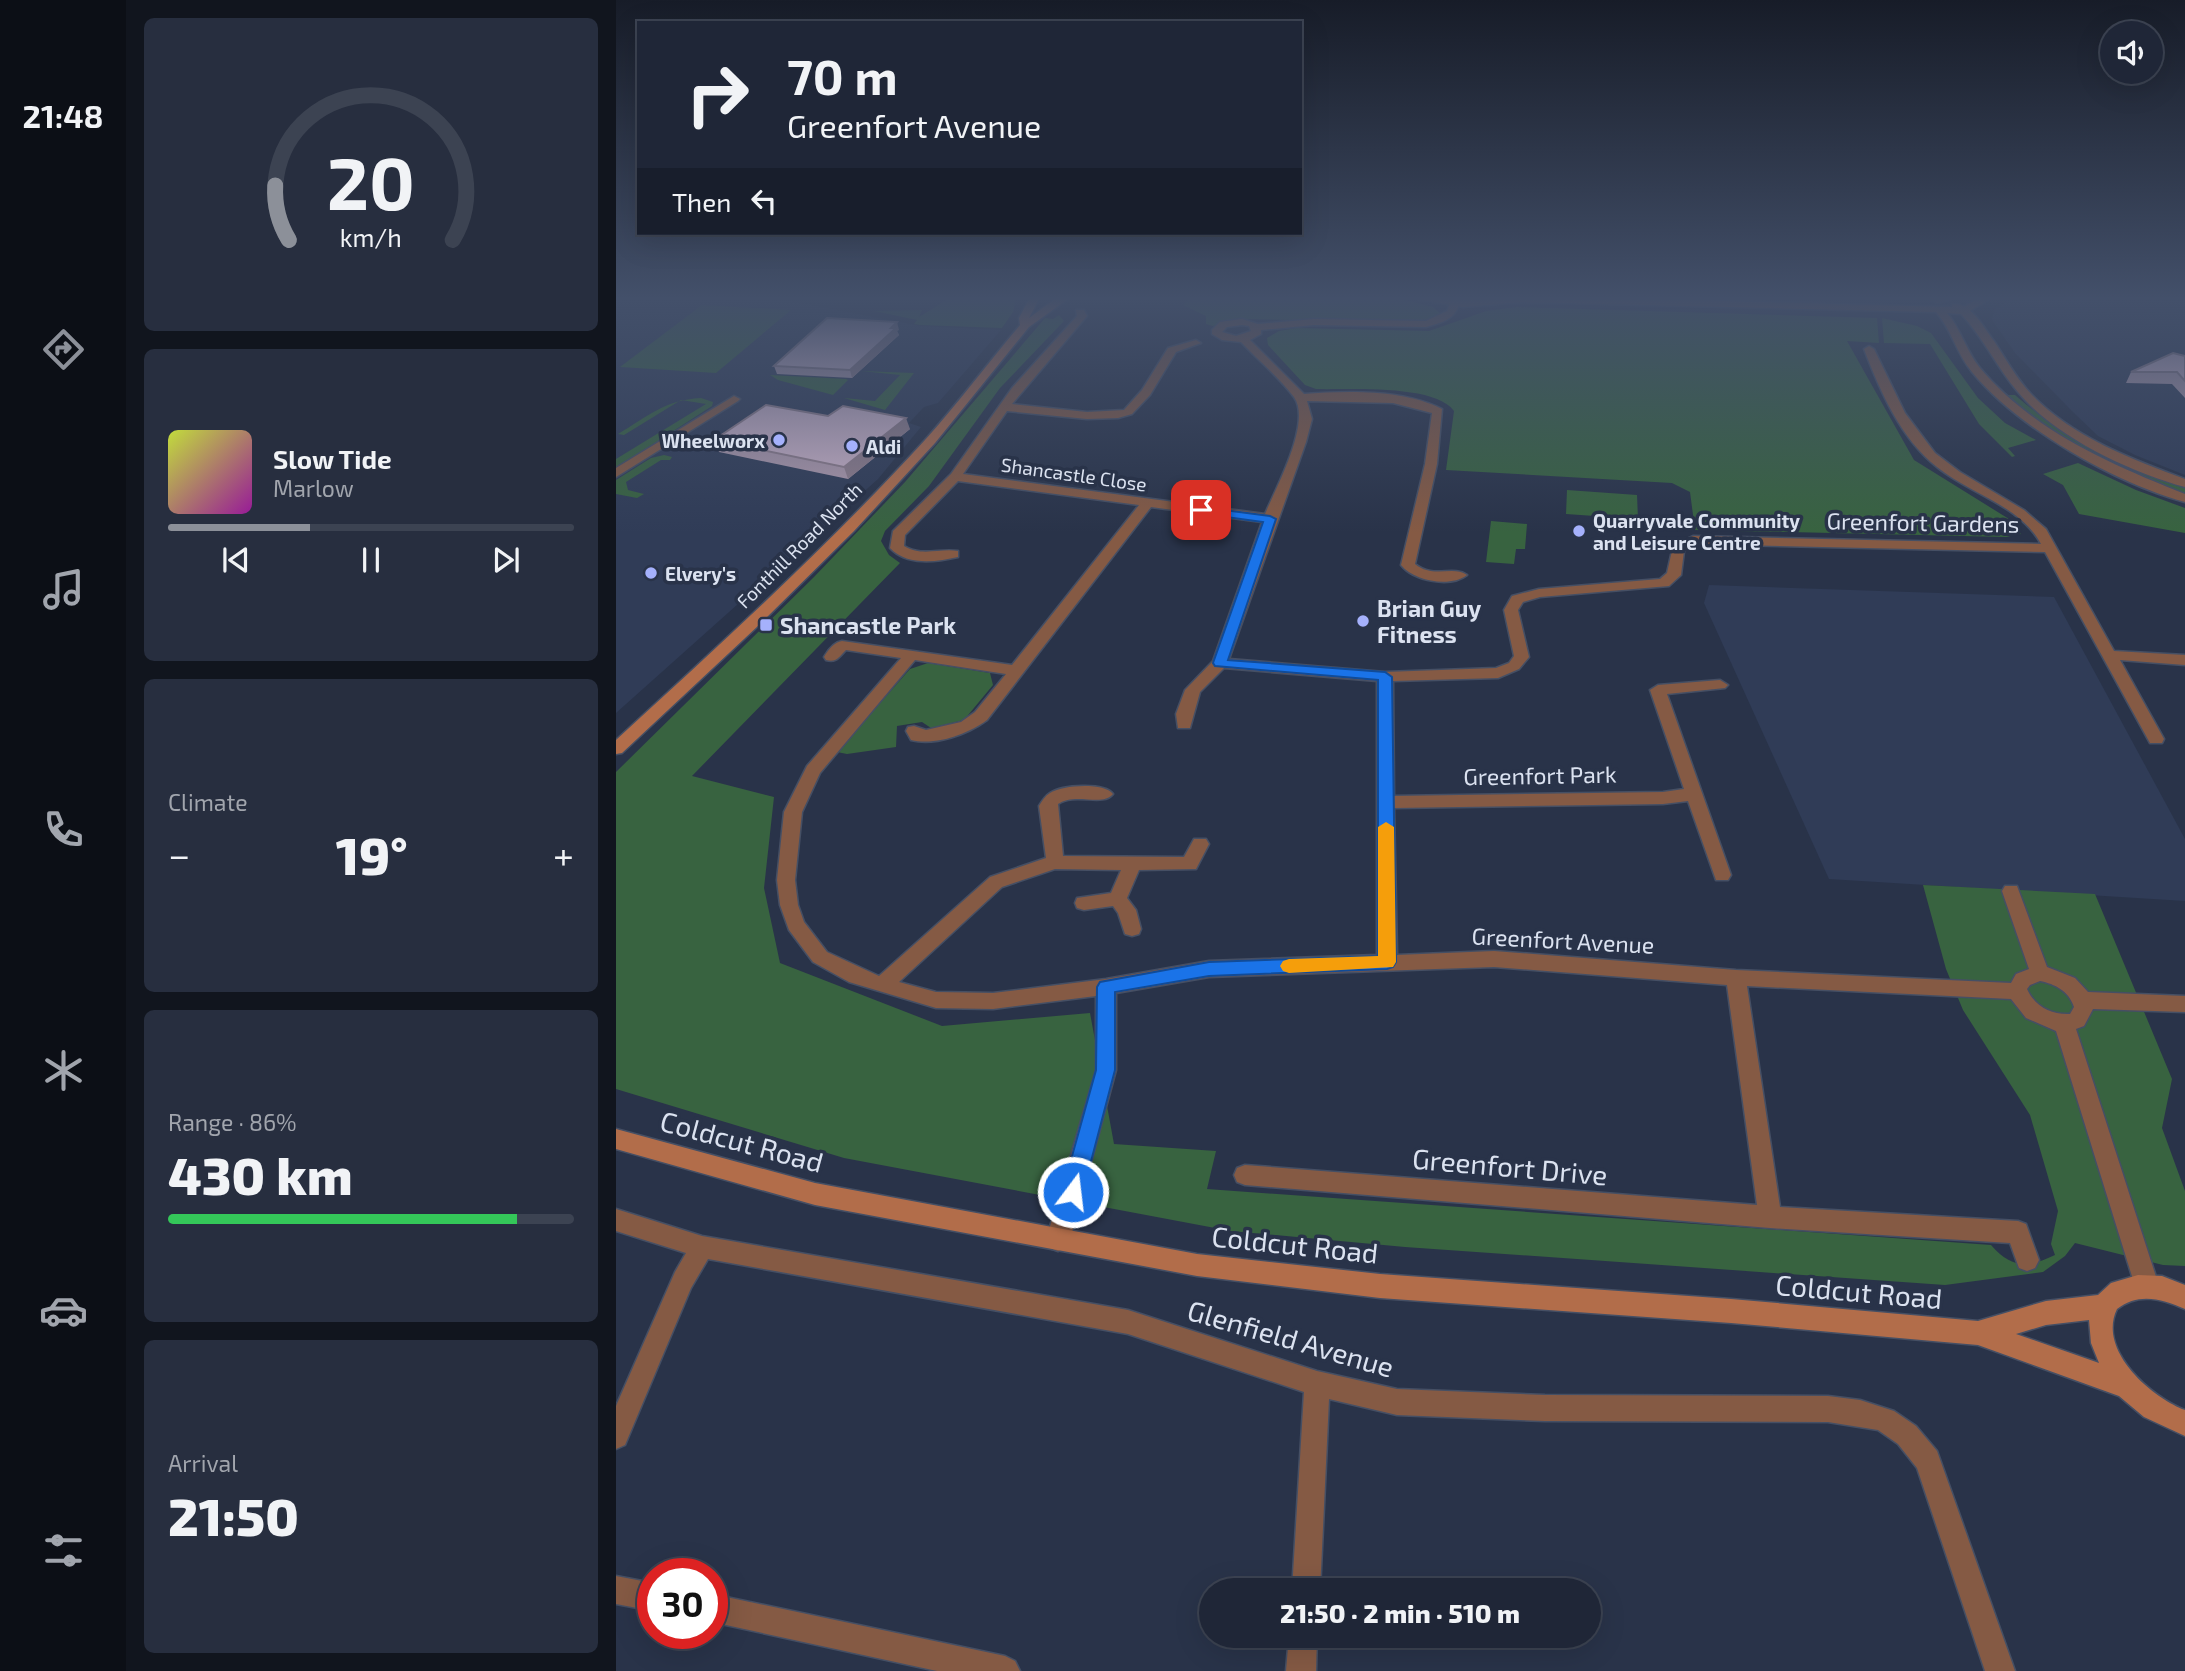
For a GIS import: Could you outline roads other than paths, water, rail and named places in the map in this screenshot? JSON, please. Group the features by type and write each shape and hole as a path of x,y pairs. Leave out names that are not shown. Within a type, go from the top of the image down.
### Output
{"main road":[{"name":"Fonthill Road North","path":"616,749 754,622 854,522 934,436 982,377"},
{"name":"Coldcut Road","path":"616,1139 815,1194 1197,1265 1380,1286 1731,1311 1978,1333 2127,1386"},
{"path":"2147,1286 2163,1288 2185,1297"},
{"name":"Coldcut Road","path":"2147,1286 2130,1288 2116,1294 2105,1306 2100,1330 2103,1349 2112,1367 2145,1404 2167,1417 2185,1423"},
{"name":"Coldcut Road","path":"1978,1333 2046,1313 2105,1306"}],"street":[{"path":"953,554 920,557 904,553 897,548 898,534 956,477 1003,407 1029,377"},
{"path":"1003,407 1107,416 1127,412 1137,404 1155,377"},
{"path":"1184,724 1184,714 1193,690 1220,663 1300,442 1306,419 1301,398 1281,377"},
{"path":"1883,377 1902,416 1926,451 1942,466 2029,518 2050,548 2156,739"},
{"path":"1982,377 2037,426 2110,467 2185,498"},
{"path":"2010,377 2043,411 2105,449 2185,483"},
{"path":"1301,398 1420,402 1438,411 1431,464 1408,565 1418,574 1428,576 1460,575"},
{"path":"616,474 734,399"},
{"name":"Shancastle Close","path":"956,477 1270,519"},
{"path":"914,731 917,736 928,736 968,727 1018,671 1022,660 1147,503"},
{"name":"Greenfort Gardens","path":"1385,677 1481,675 1506,670 1522,657 1511,610 1517,599 1539,593 1664,583 1674,575 1678,549 1693,540 2050,548"},
{"path":"831,657 842,645 1018,671"},
{"path":"2110,655 2185,660"},
{"name":"Greenfort Avenue","path":"911,656 813,770 793,812 786,880 789,905 796,925 820,957 843,970 883,985 936,1000 993,1001 1106,987 1209,969 1494,959 1736,978 2018,991"},
{"path":"1220,663 1385,677 1387,962"},
{"path":"1720,685 1658,690 1722,875"},
{"path":"1055,862 1048,806 1050,800 1058,794 1105,794"},
{"name":"Greenfort Park","path":"1386,802 1663,798 1694,794"},
{"path":"883,985 996,882 1055,862 1191,864 1200,844"},
{"path":"1117,899 1133,863"},
{"path":"2011,891 2040,973"},
{"path":"1084,903 1117,899"},
{"path":"1117,899 1127,910 1132,929"},
{"path":"2040,973 2061,979 2070,985 2082,1000 2082,1014 2072,1022 2043,1019 2025,1007 2018,991 2023,978 2040,973"},
{"path":"1736,978 1770,1217"},
{"path":"1058,1240 1106,1070 1106,987"},
{"path":"2082,1000 2185,1004"},
{"path":"2064,1023 2147,1286"},
{"name":"Greenfort Drive","path":"1245,1175 1770,1217 2018,1232 2027,1260"},
{"name":"Glenfield Avenue","path":"616,1220 702,1247 1128,1322 1317,1384 1397,1402 1545,1408 1828,1409 1863,1411 1880,1416 1915,1440 1928,1460 2000,1671"},
{"path":"616,1436 683,1280 702,1247"},
{"path":"1307,1578 1317,1384"},
{"path":"616,1590 637,1594"},
{"path":"728,1612 947,1665 1004,1671"},
{"path":"1301,1671 1302,1648"}],"place":[{"name":"Wheelworx","path":"779,440"},
{"name":"Aldi","path":"852,446"},
{"name":"Quarryvale Community and Leisure Centre","path":"1579,531"},
{"name":"Elvery's","path":"651,573"},
{"name":"Brian Guy Fitness","path":"1363,621"},
{"name":"Shancastle Park","path":"766,625"}]}
